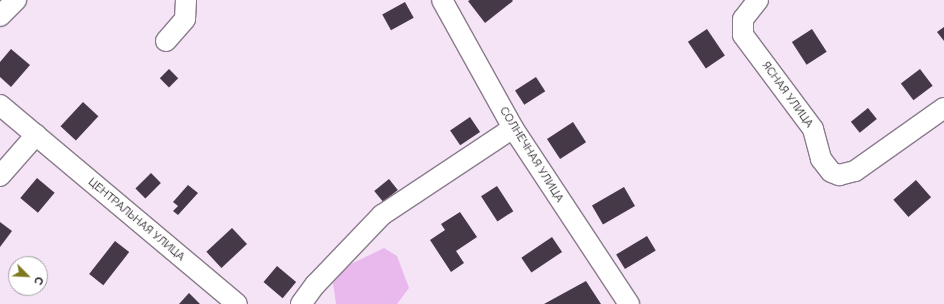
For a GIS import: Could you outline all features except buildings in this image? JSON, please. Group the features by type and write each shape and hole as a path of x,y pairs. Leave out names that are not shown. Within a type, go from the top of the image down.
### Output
{"street":[{"path":"0,16 16,0"},
{"path":"166,41 184,19 186,0"},
{"name":"СОЛНЕЧНАЯ УЛИЦА","path":"442,0 513,128 629,304"},
{"name":"ЯСНАЯ УЛИЦА","path":"758,0 743,19 743,35 813,129 821,159 831,172 839,175 855,171 944,108"},
{"name":"ЦЕНТРАЛЬНАЯ УЛИЦА","path":"0,105 237,304"},
{"path":"301,304 315,284 382,215 513,128"},
{"path":"0,176 36,135"}],"shaded area":[{"path":"384,248 397,256 409,288 397,304 336,304 333,283 349,265"}]}
